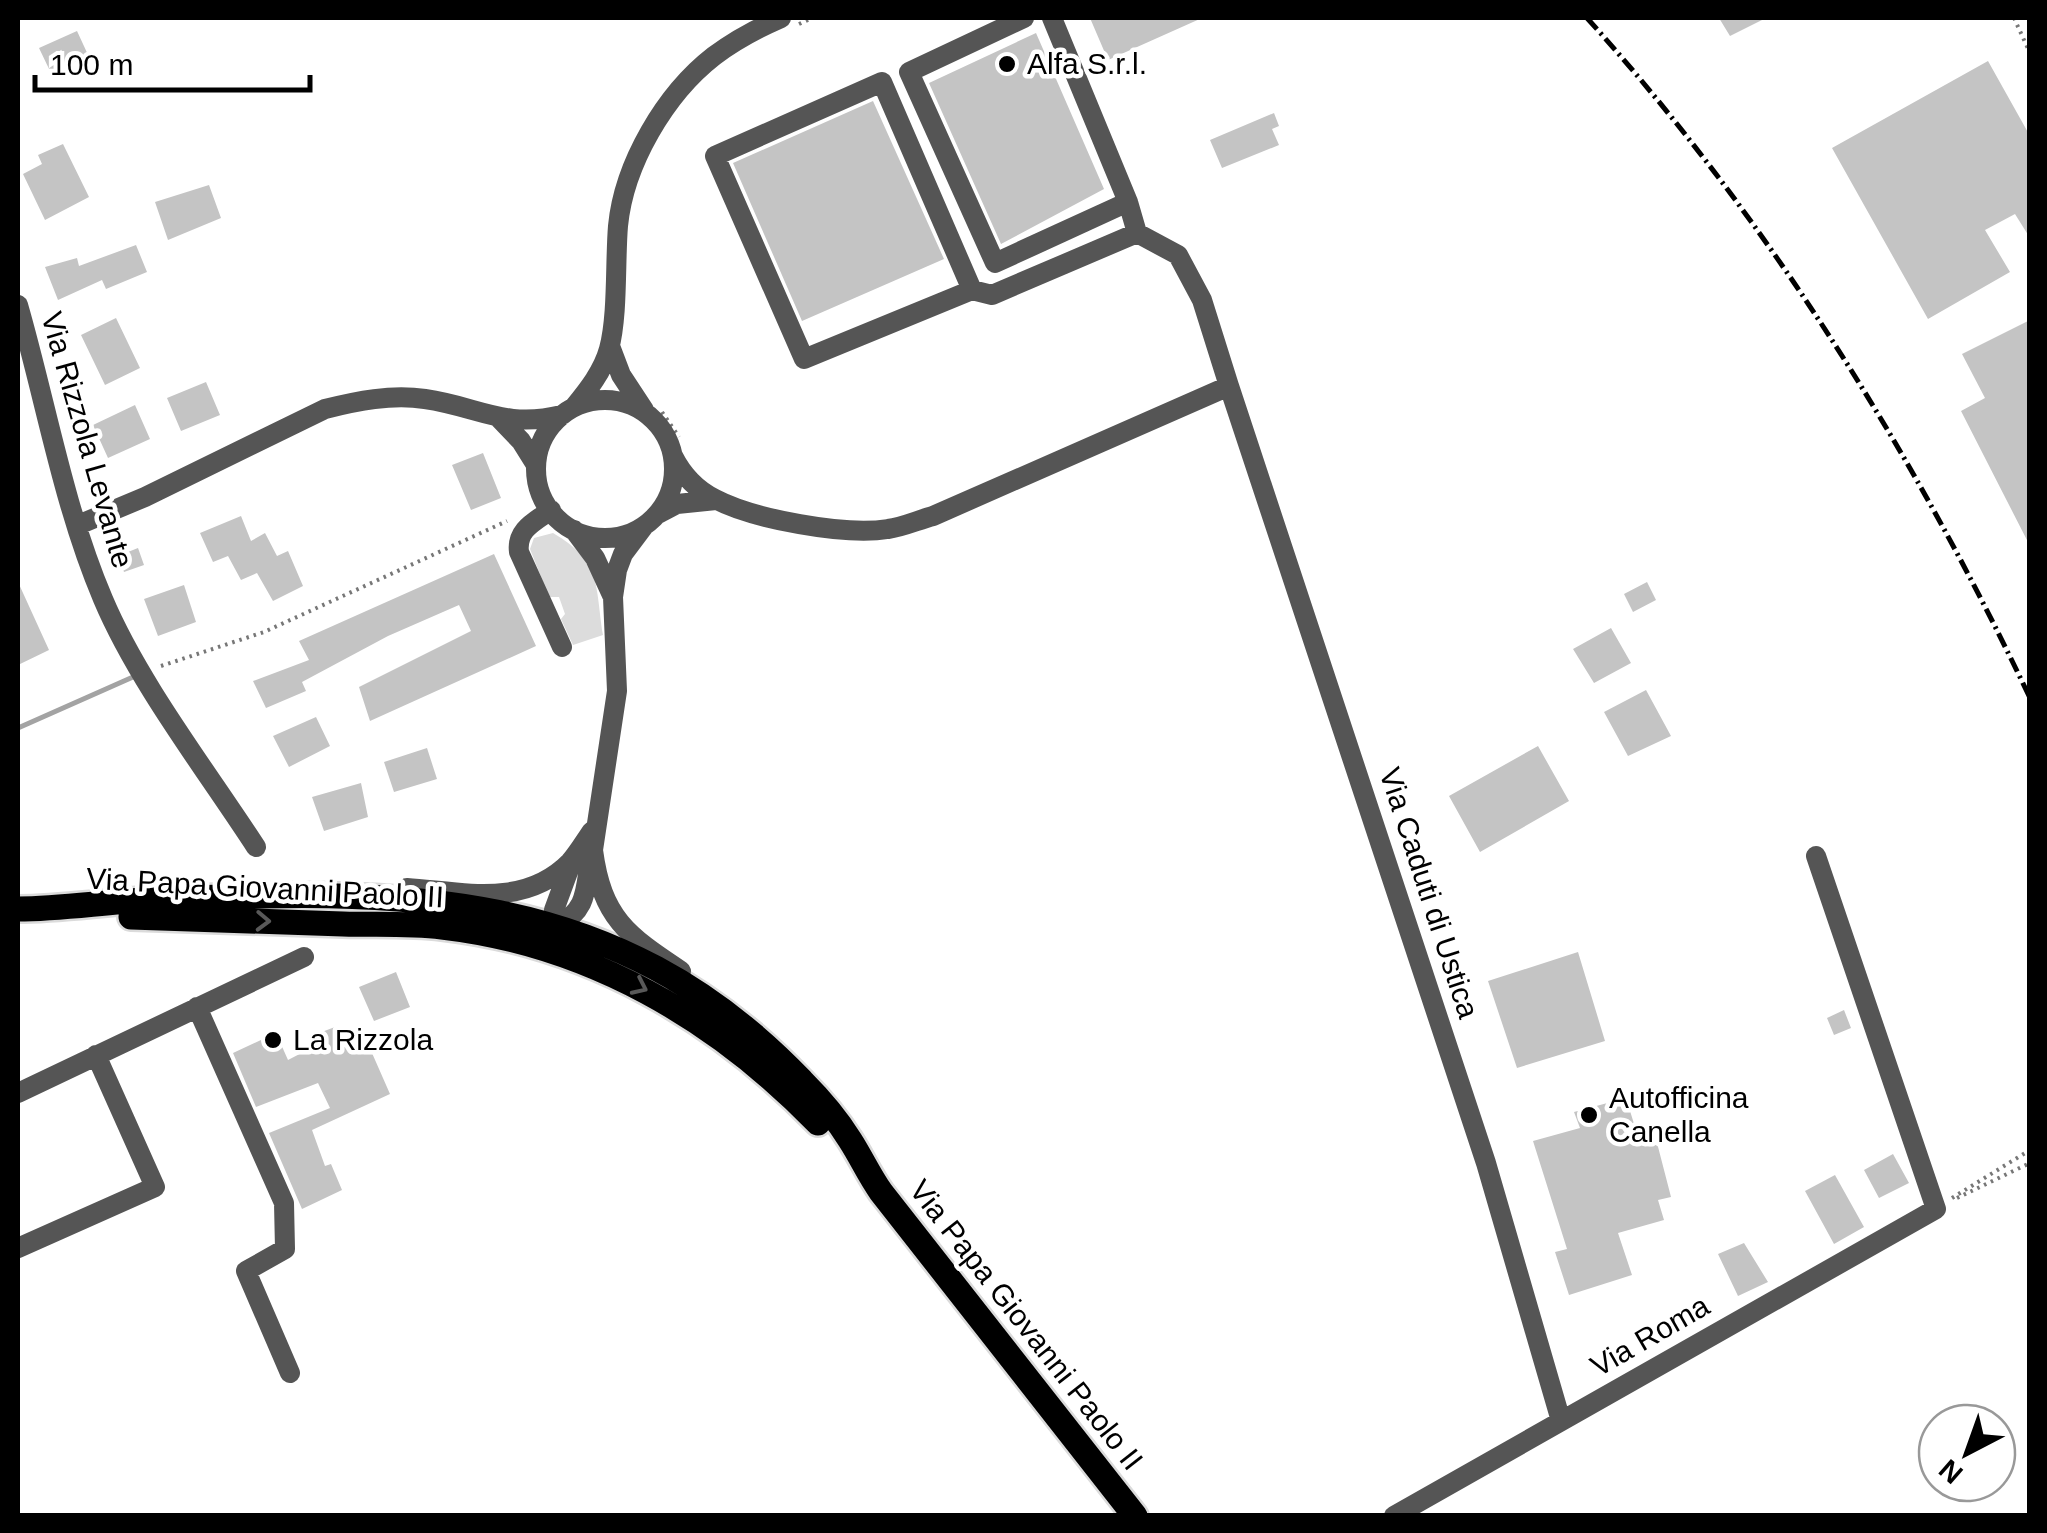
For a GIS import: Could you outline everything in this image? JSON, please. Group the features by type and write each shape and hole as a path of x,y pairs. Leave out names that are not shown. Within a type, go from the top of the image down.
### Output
{"main road":[{"name":"Via Papa Giovanni Paolo II","path":"18,909 61,909 144,900 338,897 447,902 499,910 596,967 661,997 731,1045 796,1100 868,1174 1135,1516"},
{"name":"Via Papa Giovanni Paolo II","path":"61,909 110,916 446,928 554,939 626,952 698,990 748,1028 788,1067 849,1138 868,1174"}],"street":[{"path":"1024,18 909,72 994,263 1128,202"},
{"path":"972,290 882,82 715,156 804,358 972,290 992,295 1138,233 1052,18"},
{"path":"536,465 543,439 597,376 610,346 618,220 632,172 654,127 681,89 714,56 789,21"},
{"name":"Via Caduti di Ustica","path":"1138,233 1178,255 1202,300 1486,1163 1561,1422"},
{"path":"1010,255 1022,282"},
{"name":"Via Rizzola Levante","path":"18,305 65,487 103,599 143,672 256,847"},
{"path":"610,346 636,402 655,413 678,452 680,470 716,500 784,521 837,529 888,529 933,516 1229,386"},
{"path":"78,525 341,405 393,398 423,399 516,421 539,420 604,400 655,413"},
{"path":"498,417 536,465 542,496 595,558 613,597"},
{"path":"554,939 554,910 586,846 603,796 617,691 613,597 624,554 651,520 673,481 678,452"},
{"path":"572,529 603,538 627,534 676,504 716,500"},
{"path":"551,510 521,532 517,541 562,647"},
{"name":"Via Papa Giovanni Paolo II","path":"338,897 368,888 486,896 523,891 553,877 586,846 600,887 620,925 641,944 764,1029 782,1048 788,1067"},
{"path":"1816,856 1936,1209"},
{"path":"18,1092 304,956"},
{"path":"197,1008 284,1203 286,1249 246,1271 290,1372"},
{"path":"18,1248 155,1187 96,1055"},
{"name":"Via Roma","path":"1394,1516 1936,1209"}],"path":[{"path":"789,21 812,18"},
{"path":"2014,18 2030,54"},
{"path":"655,413 676,429 678,452"},
{"path":"143,672 264,632 512,519"},
{"path":"1936,1209 2030,1150"},
{"path":"1936,1209 2030,1162"}],"shaded area":[{"path":"553,533 580,554 597,588 603,635 573,645 561,619 565,614 559,597 549,597 530,549 534,538"}],"building":[{"path":"1090,18 1202,18 1108,60"},
{"path":"1719,18 1766,18 1730,36"},
{"path":"77,31 89,57 50,71 39,48"},
{"path":"1036,33 1104,189 1001,244 929,83"},
{"path":"1988,61 2030,136 2030,238 2015,214 1985,230 2010,272 1928,319 1832,148"},
{"path":"873,101 944,259 802,321 733,163"},
{"path":"1274,113 1279,126 1272,129 1279,145 1222,168 1210,140"},
{"path":"63,144 89,197 45,220 23,174 42,164 38,155"},
{"path":"209,185 221,218 168,240 155,202"},
{"path":"136,245 147,272 106,289 102,280 58,300 45,267 77,258 79,266"},
{"path":"116,318 140,368 105,385 81,335"},
{"path":"2030,320 2030,546 1961,411 1985,398 1962,354"},
{"path":"206,382 220,415 181,431 167,398"},
{"path":"135,405 150,439 108,458 93,425"},
{"path":"483,453 501,498 471,510 452,465"},
{"path":"241,516 251,541 265,533 277,556 288,551 303,586 273,601 257,573 241,580 228,556 213,562 200,533"},
{"path":"138,548 144,565 124,572 118,556"},
{"path":"494,554 536,646 370,721 359,687 471,631 459,605 388,636 302,682 306,691 266,708 253,681 309,660 299,641"},
{"path":"18,582 49,650 18,665"},
{"path":"1647,582 1656,600 1633,612 1624,594"},
{"path":"184,585 196,622 158,636 144,599"},
{"path":"1611,628 1631,663 1594,683 1573,649"},
{"path":"1646,690 1671,736 1628,756 1604,712"},
{"path":"316,717 330,746 289,767 273,736"},
{"path":"1538,746 1569,801 1480,852 1449,796"},
{"path":"427,748 437,779 394,792 384,762"},
{"path":"361,783 368,817 324,831 312,797"},
{"path":"1578,952 1605,1041 1517,1068 1488,981"},
{"path":"396,972 410,1007 374,1021 359,987"},
{"path":"1844,1010 1851,1028 1834,1035 1827,1018"},
{"path":"335,1027 341,1038 361,1028 390,1094 312,1130 325,1166 331,1164 342,1190 302,1209 269,1133 330,1108 318,1083 256,1107 233,1053 276,1033 288,1060 315,1046 311,1036"},
{"path":"1626,1098 1640,1143 1656,1139 1671,1197 1658,1200 1664,1220 1618,1233 1632,1275 1569,1295 1555,1252 1567,1249 1533,1141 1580,1128 1574,1112"},
{"path":"1893,1154 1909,1183 1879,1198 1864,1170"},
{"path":"1835,1175 1864,1227 1834,1244 1805,1191"},
{"path":"1744,1243 1768,1282 1738,1296 1718,1254"}],"waterway":[{"path":"18,728 133,677"}],"railway":[{"path":"1587,18 1717,175 1833,342 1937,516 2030,698"}],"place":[{"name":"Alfa S.r.l.","path":"1007,64"},
{"name":"La Rizzola","path":"273,1040"},
{"name":"Autofficina Canella","path":"1589,1115"}]}
